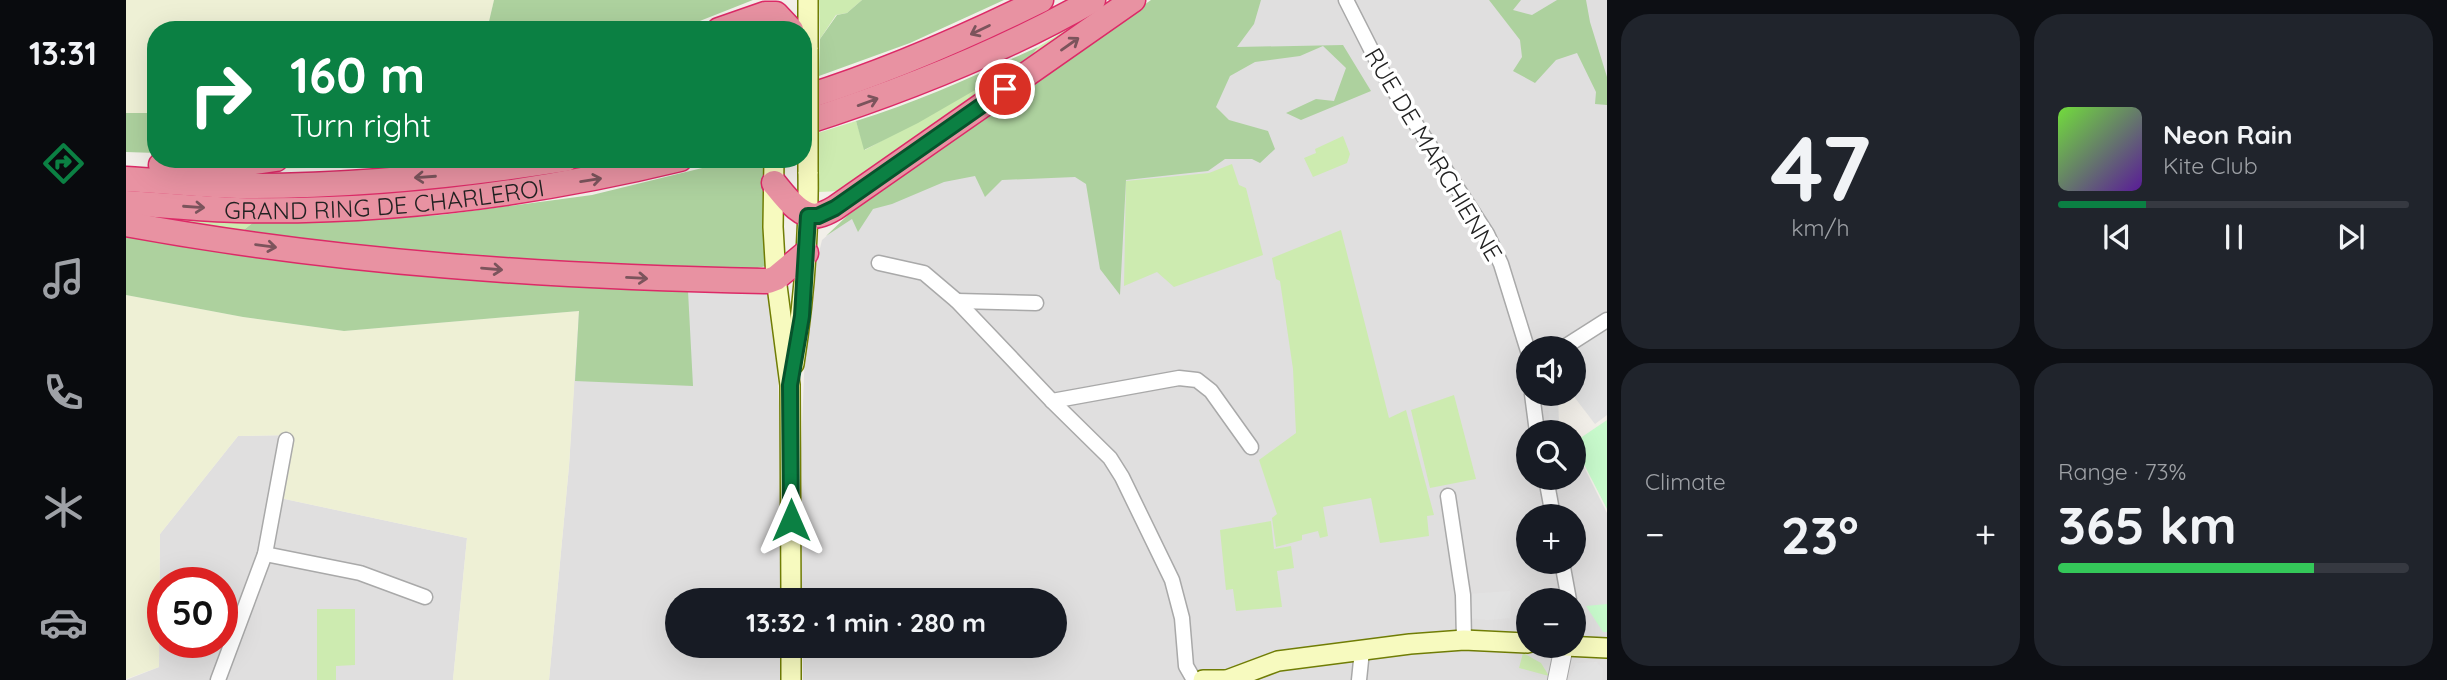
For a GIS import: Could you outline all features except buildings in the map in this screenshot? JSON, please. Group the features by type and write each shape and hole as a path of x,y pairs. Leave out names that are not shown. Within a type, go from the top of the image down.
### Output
{"highway":[{"path":"812,95 862,79 958,40 1041,0"},
{"path":"812,120 866,103 968,62 1068,15 1093,0"},
{"path":"774,171 788,200 808,216 818,216 835,208 1133,0"},
{"path":"745,21 765,14 780,18"},
{"path":"126,164 147,164"},
{"name":"GRAND RING DE CHARLEROI","path":"126,179 237,186 355,183 474,174 510,168"},
{"name":"GRAND RING DE CHARLEROI","path":"126,203 238,210 373,206 482,197 606,177 643,168"},
{"path":"126,224 302,251 440,265 639,279 768,281 776,278 807,253"}],"main road":[{"path":"807,21 808,0"},
{"path":"790,385 802,316 807,253 808,168"},
{"path":"774,171 776,278 790,385 791,588"},
{"path":"1203,680 1250,676 1278,661 1464,640 1516,642"},
{"path":"1586,647 1607,648"},
{"path":"791,658 791,680"}],"street":[{"name":"RUE DE MARCHIENNE","path":"1346,0 1384,75 1487,234 1501,264 1523,336"},
{"path":"880,263 924,273 957,301 1110,458 1172,580 1182,618 1186,666 1194,680"},
{"path":"957,301 1036,303"},
{"path":"1582,336 1607,320"},
{"path":"1052,401 1179,378 1197,380 1211,391 1251,447"},
{"path":"218,680 265,554 286,440"},
{"path":"1448,496 1463,595 1464,640"},
{"path":"265,554 360,573 425,597"},
{"path":"1359,680 1362,651"},
{"path":"1557,680 1562,658"}],"shaded area":[{"path":"1201,0 1607,0 1607,330 1586,343 1586,336 1516,336 1516,406 1551,406 1551,420 1516,420 1516,490 1586,490 1586,471 1607,513 1607,680 803,680 803,658 1067,658 1067,588 802,588 801,452 807,301 822,240 837,227"},
{"path":"580,285 764,289 774,296 780,428 781,588 665,588 665,658 782,658 782,680 549,680 569,466"},
{"path":"1607,330 1607,415 1595,424 1581,406 1586,406 1586,343"},
{"path":"1548,406 1558,406 1559,420 1549,420"},
{"path":"291,435 280,498 467,538 453,680 126,680 159,667 159,658 238,658 238,567 160,567 160,534 238,436"},
{"path":"1510,591 1511,618 1467,618 1468,594"},
{"path":"1597,662 1603,669 1602,680 1569,680 1576,663"}],"green space":[{"path":"126,0 494,0 489,21 147,21 147,114 126,113"},
{"path":"494,0 753,0 700,21 489,21"},
{"path":"819,0 862,0 847,13 836,15 820,39"},
{"path":"862,0 1004,0 910,43 819,76 820,39 837,15 847,13"},
{"path":"1151,0 1261,0 1254,24 1237,47 1343,45 1371,91 1301,120 1286,113 1316,99 1334,101 1346,68 1323,46 1300,56 1255,62 1230,76 1216,107 1229,120 1268,131 1275,149 1260,163 1252,159 1225,159 1208,171 1126,180 1120,295 1100,269 1086,184 1075,177 1002,180 985,197 975,176 944,182 873,209 858,232 852,219 826,236 848,215 899,176"},
{"path":"1489,0 1521,0 1513,10 1532,15 1557,0 1586,0 1607,77 1607,105 1595,104 1596,92 1577,53 1556,60 1535,83 1513,71 1522,57 1520,40"},
{"path":"1086,18 1085,23 841,191 819,192 818,133 856,121 865,150 1029,59 1038,47"},
{"path":"1038,47 1029,59 918,123 864,150 856,121 925,96"},
{"path":"126,113 147,113 147,153 126,152"},
{"path":"1343,136 1350,154 1347,163 1313,177 1304,158 1316,153 1315,149"},
{"path":"1232,164 1239,185 1246,188 1263,255 1174,287 1157,272 1124,286 1126,181 1209,173"},
{"path":"702,168 765,168 766,266 753,269 666,269 438,256 240,233 255,221 348,221 441,215 592,195"},
{"path":"126,213 255,221 240,233"},
{"path":"1341,230 1389,418 1406,410 1434,515 1427,516 1429,536 1380,543 1371,498 1323,507 1328,536 1320,538 1318,531 1302,535 1302,540 1276,547 1272,518 1277,514 1259,460 1296,433 1293,369 1280,281 1276,279 1272,258"},
{"path":"126,235 269,260 544,283 688,291 693,386 575,381 579,311 344,331 243,317 126,295"},
{"path":"126,295 243,317 344,331 579,311 569,466 549,680 453,680 467,538 280,498 290,435 238,436 160,534 160,567 147,567 147,658 159,658 159,667 126,679"},
{"path":"1454,395 1476,479 1430,488 1411,410"},
{"path":"1607,420 1607,509 1586,468 1586,434"},
{"path":"1271,521 1274,549 1291,546 1294,568 1277,571 1282,607 1236,611 1233,589 1226,590 1220,530"},
{"path":"1607,604 1607,632 1603,632 1586,606"},
{"path":"317,609 355,609 355,665 336,666 336,680 317,680"},
{"path":"1522,658 1532,658 1541,663 1549,676 1519,668"}],"route":[{"path":"791,520 790,385 802,316 808,216 818,216 835,208 1005,89"}]}
